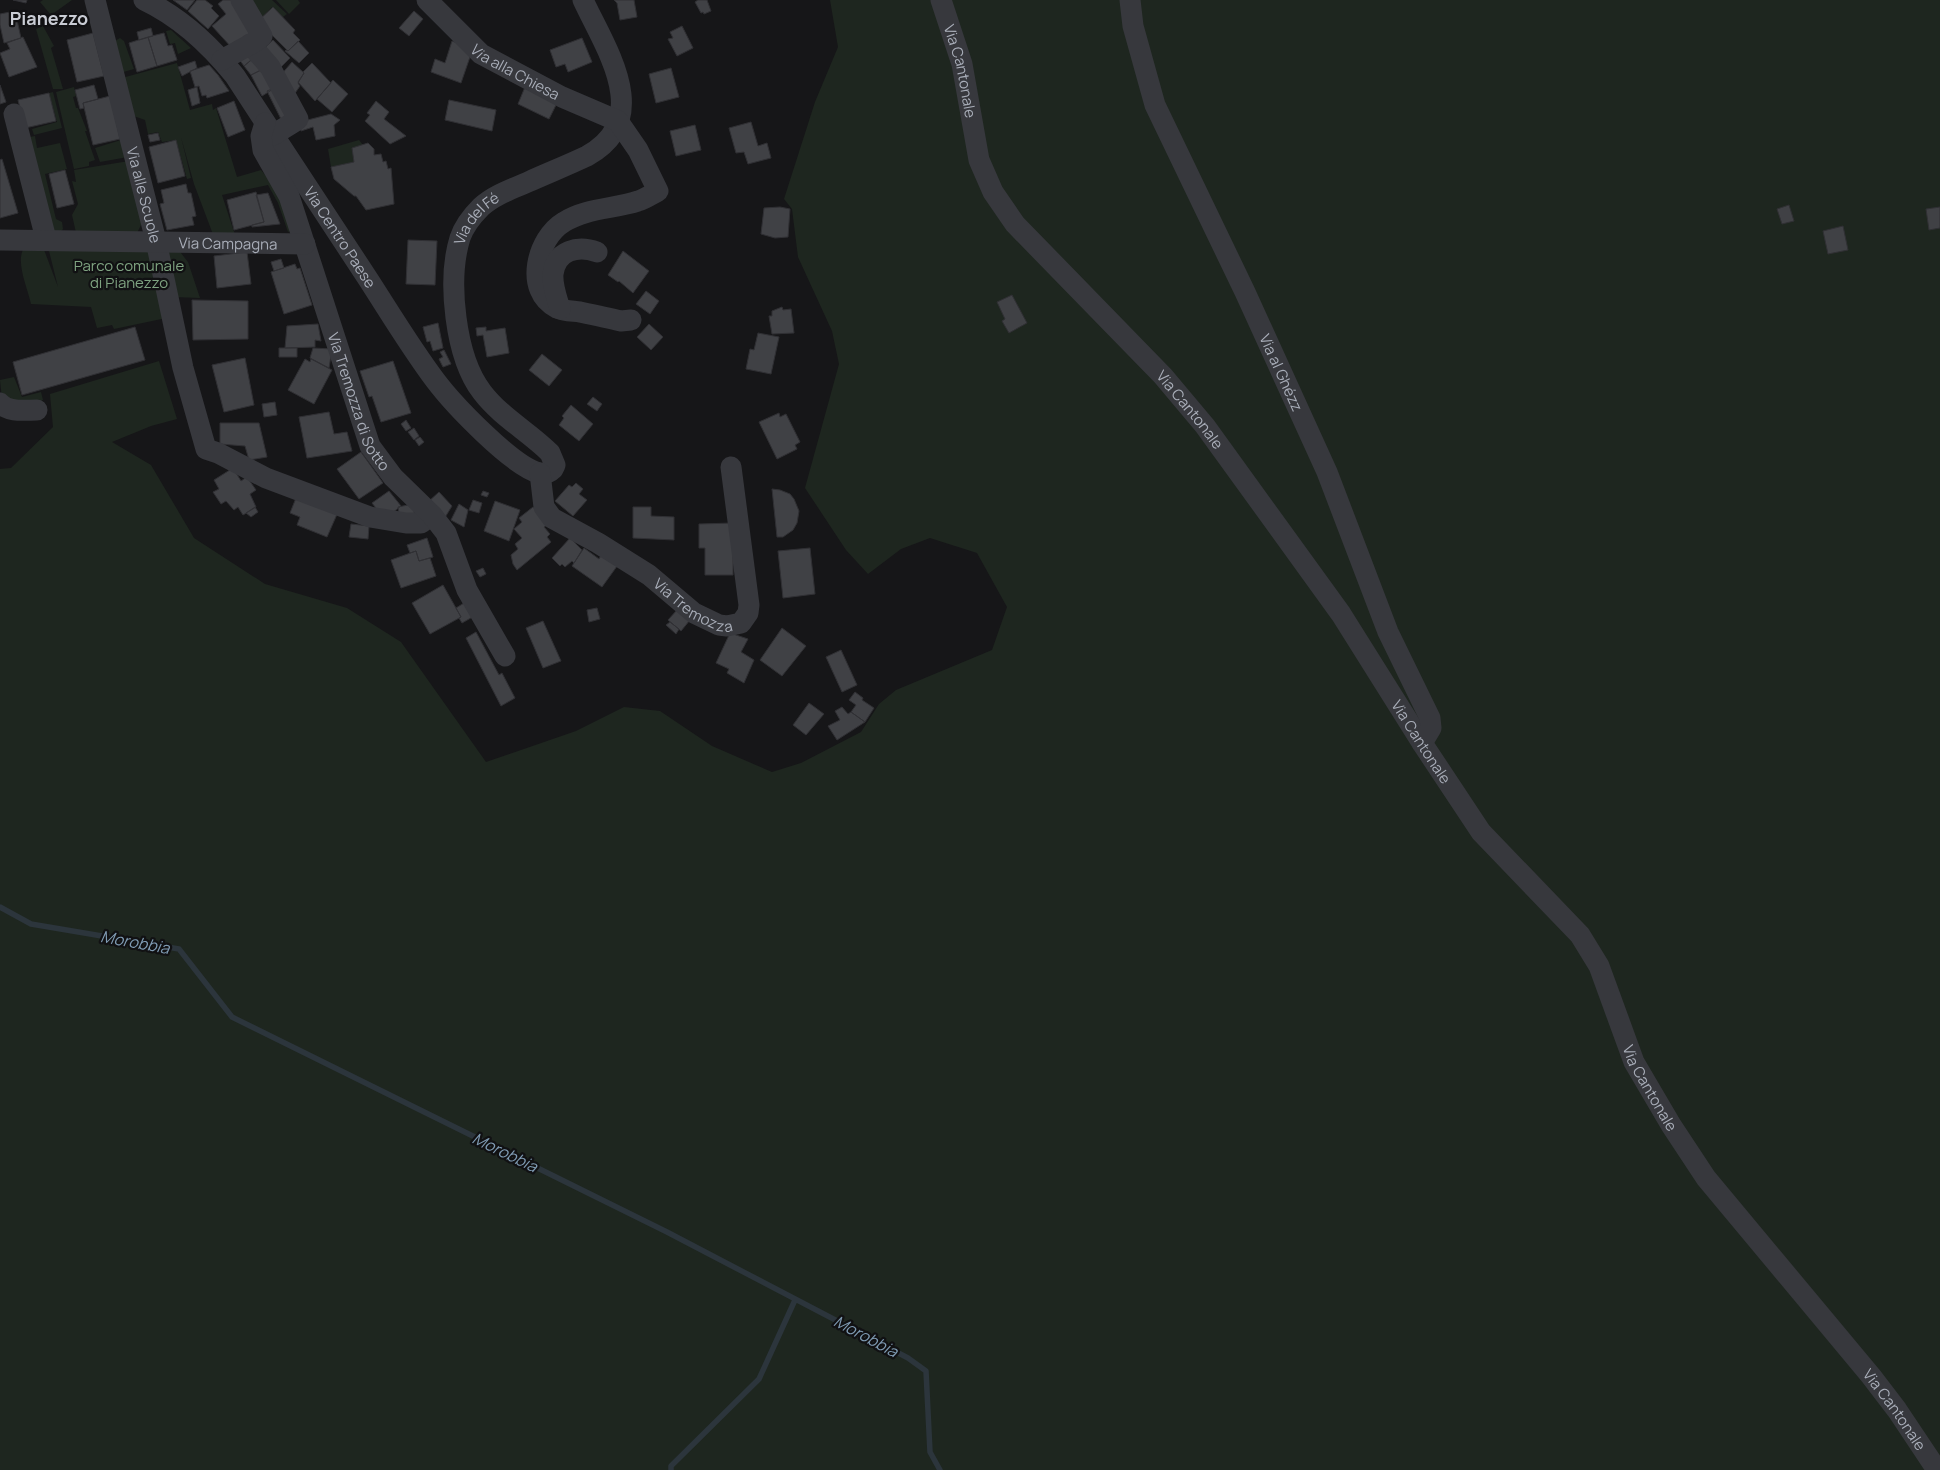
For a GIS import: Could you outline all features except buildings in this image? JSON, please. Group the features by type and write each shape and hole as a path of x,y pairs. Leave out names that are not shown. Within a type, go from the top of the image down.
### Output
{"street":[{"name":"Via alle Scuole","path":"95,0 156,241 183,368 206,449 218,453 266,478 370,517 406,524 421,523 432,515"},
{"name":"Via Centro Paese","path":"144,0 162,10 198,36 222,60 435,380 457,406 493,440 521,464 540,473"},
{"path":"222,60 259,41 262,36 240,0"},
{"name":"Via alla Chiesa","path":"427,0 481,54 562,97 618,121"},
{"name":"Via del Fé","path":"540,473 550,472 553,469 554,459 550,453 482,393 469,370 459,334 454,278 457,252 465,226 483,206 508,191 596,151 614,133 618,121 621,96 618,78 601,34 583,0"},
{"name":"Via Cantonale","path":"942,0 962,64 980,160 993,192 1003,208 1022,231 1163,376 1205,426 1341,614 1422,743 1481,832 1495,849 1568,922 1592,952 1607,986 1634,1062 1671,1126 1702,1172 1871,1376 1897,1410 1937,1470"},
{"name":"Via al Ghézz","path":"1130,0 1132,26 1155,105 1327,472 1388,632 1430,718 1431,728 1422,743"},
{"path":"250,44 270,67 298,119 294,122 269,129"},
{"path":"14,114 46,239"},
{"path":"618,121 638,150 658,191 639,201 575,216 564,222 553,231 544,243 539,256 537,270 539,288 550,302 560,309 621,321 631,320"},
{"name":"Via Tremozza di Sotto","path":"269,129 261,136 263,150 289,196 370,446 393,477 432,515 446,533 467,590 506,656"},
{"name":"Via Campagna","path":"0,240 46,239 305,244"},
{"path":"560,309 554,284 556,265 566,251 572,249 589,249 597,252"},
{"path":"0,403 5,408 11,410 37,410"},
{"name":"Via Tremozza","path":"540,473 544,507 552,518 598,543 649,575 694,613 719,625 727,626 741,624 748,613 749,605 731,467"}],"green space":[{"path":"43,0 72,0 51,15 40,2"},
{"path":"244,0 272,0 287,14 283,17 272,7 258,21"},
{"path":"276,0 298,0 300,3 289,14"},
{"path":"830,0 1940,0 1940,1470 0,1470 0,469 11,468 53,427 50,394 159,361 177,419 151,426 112,442 151,465 194,538 265,584 347,608 401,642 486,762 576,731 624,707 660,711 712,746 772,772 801,763 861,732 879,704 896,690 992,650 1007,607 977,553 930,538 901,549 868,574 846,550 805,488 839,364 832,331 798,257 792,209 784,199 815,102 838,47"},
{"path":"43,26 54,46 51,48 63,89 53,89 36,29"},
{"path":"171,30 191,48 178,54 175,43 170,44 166,31"},
{"path":"120,38 124,41 134,69 120,73 113,42"},
{"path":"177,63 190,110 212,104 213,110 216,108 237,177 261,170 276,191 292,230 288,232 278,203 268,185 222,195 236,238 214,237 194,184 181,137 191,178 187,179 176,140 162,142 158,132 148,134 145,120 128,114 118,79"},
{"path":"74,87 76,96 73,97 76,108 78,108 87,131 85,131 95,160 89,162 89,166 74,169 56,92"},
{"path":"53,92 62,128 34,135 32,129 57,122 49,93"},
{"path":"35,136 37,148 60,143 67,169 45,174 56,219 62,222 63,229 59,233 54,234 25,138"},
{"path":"121,140 128,157 100,162 95,148"},
{"path":"359,140 363,145 352,148 354,162 331,167 328,149"},
{"path":"129,161 143,221 137,233 77,237 72,215 78,204 72,181 76,182 74,170"},
{"name":"Parco comunale di Pianezzo","path":"46,239 156,241 171,317 114,329 112,325 97,328 91,307 31,304 21,266 22,252 25,247 43,247 58,287"},
{"path":"177,248 188,262 200,298 174,297 168,270 169,249"},
{"path":"14,377 22,397 41,392 43,400 31,404 2,399 0,380"}],"waterway":[{"name":"Morobbia","path":"0,907 31,924 179,949 232,1017 667,1232 908,1358 926,1371 930,1452 940,1470"},
{"path":"671,1470 671,1466 759,1379 795,1300"}],"district":[{"name":"Pianezzo","path":"49,18"}]}
